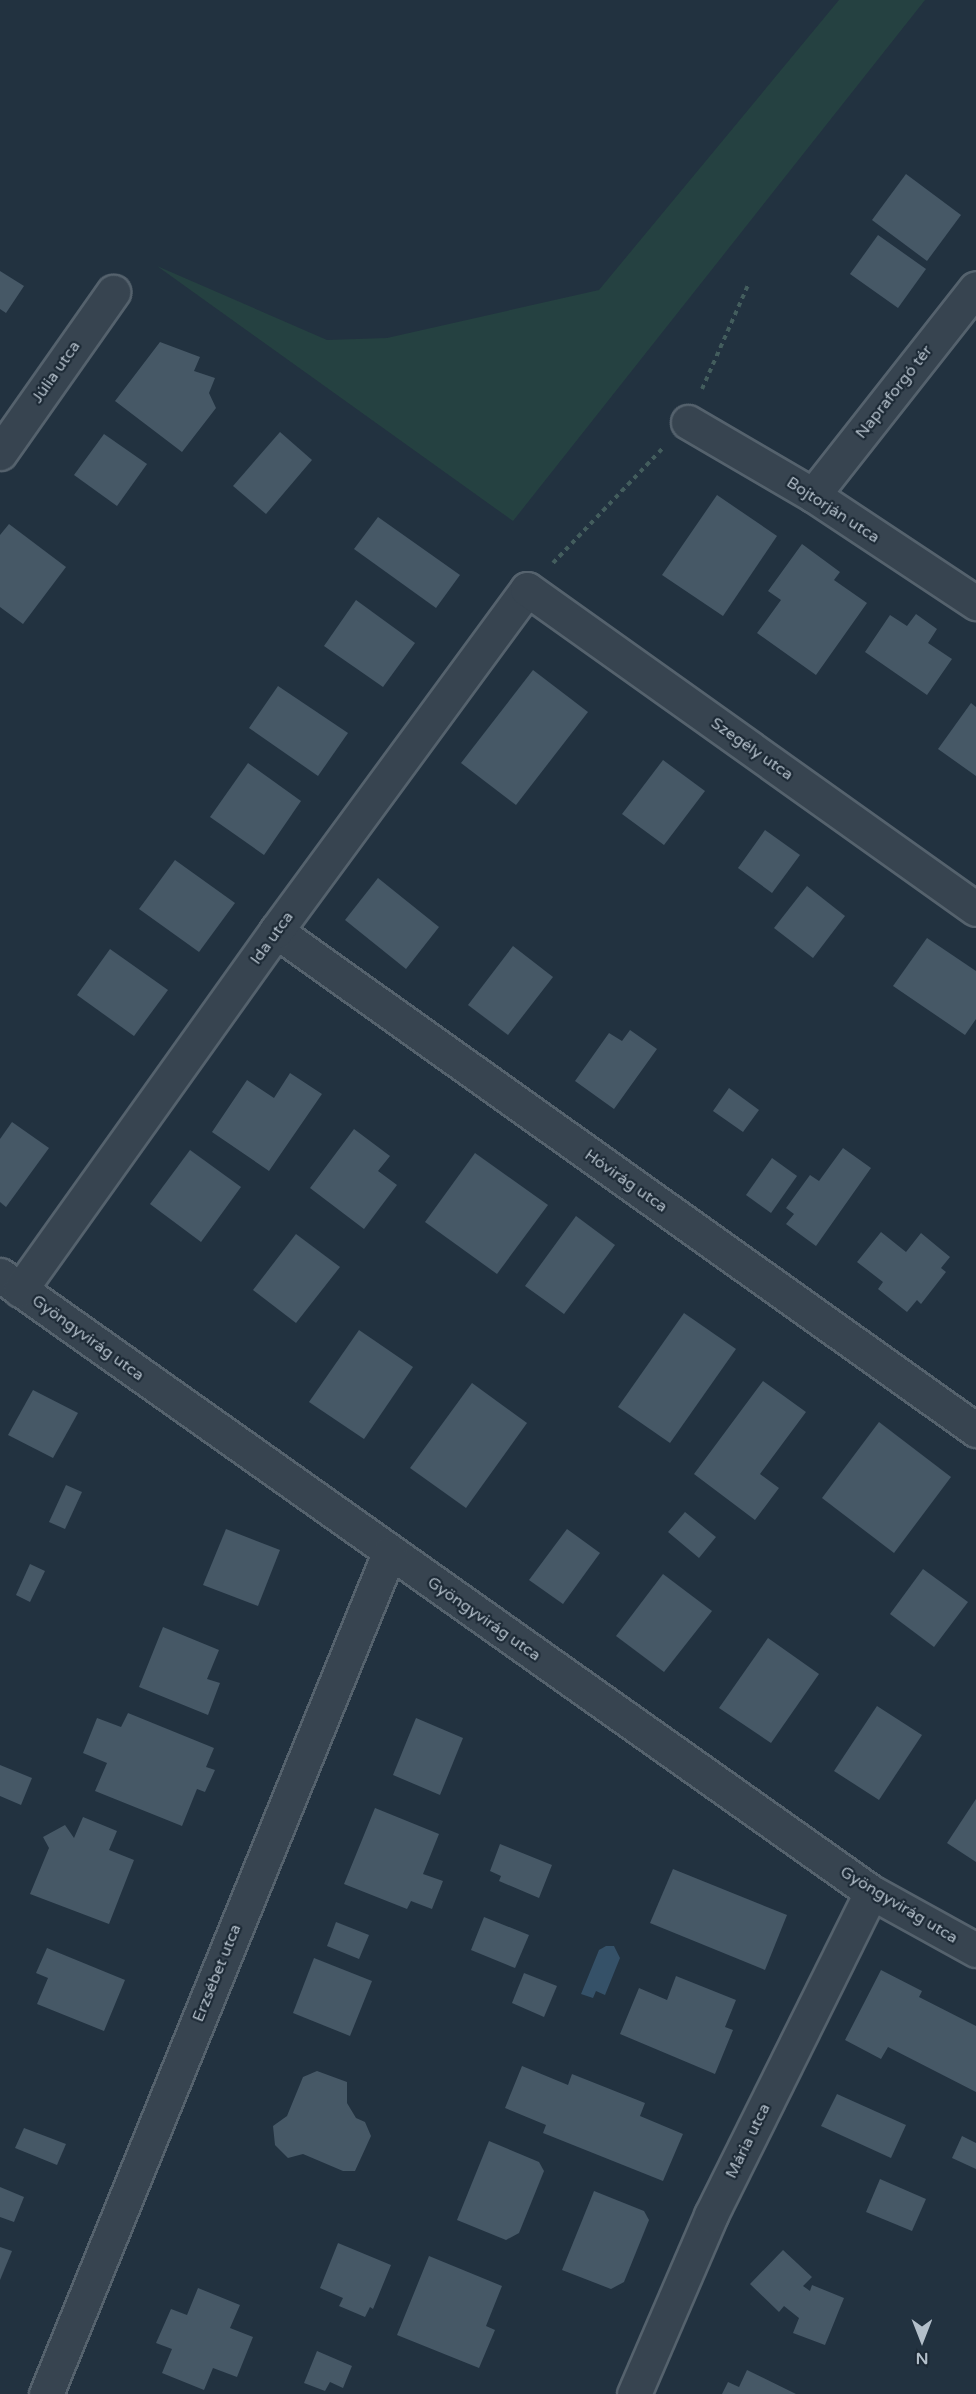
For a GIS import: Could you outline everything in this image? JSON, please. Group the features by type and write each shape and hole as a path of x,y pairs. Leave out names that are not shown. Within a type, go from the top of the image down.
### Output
{"street":[{"name":"Napraforgó tér","path":"813,495 976,288"},
{"name":"Júlia utca","path":"0,453 113,292"},
{"name":"Bojtorján utca","path":"688,422 813,495 976,603"},
{"name":"Szegély utca","path":"527,589 976,909"},
{"name":"Ida utca","path":"10,1282 276,931 527,589"},
{"name":"Hóvirág utca","path":"276,931 976,1430"},
{"name":"Gyöngyvirág utca","path":"10,1282 389,1553 871,1892 976,1950"},
{"name":"Erzsébet utca","path":"46,2394 389,1553"},
{"name":"Mária utca","path":"634,2394 711,2215 871,1892"}],"path":[{"path":"527,589 688,422 748,285"}],"green space":[{"path":"839,0 925,0 513,521 157,266 327,340 387,338 599,290"}],"water":[{"path":"606,1946 614,1946 620,1958 605,1995 596,1991 593,1998 581,1994 599,1950"}],"building":[{"path":"906,174 961,215 927,261 872,220"},
{"path":"878,235 926,269 898,308 850,274"},
{"path":"0,271 24,286 6,313 0,309"},
{"path":"160,342 200,357 194,371 215,378 209,393 216,408 182,452 115,401"},
{"path":"280,432 312,460 266,514 233,486"},
{"path":"104,434 147,464 117,506 74,475"},
{"path":"717,495 777,536 723,616 662,575"},
{"path":"378,517 460,575 436,608 354,549"},
{"path":"9,524 66,567 23,624 0,607 0,535"},
{"path":"802,544 840,572 834,580 867,603 816,675 757,633 781,600 768,591"},
{"path":"356,600 415,643 383,687 324,646"},
{"path":"916,614 937,629 928,643 952,659 927,695 865,652 890,615 907,626"},
{"path":"533,670 588,712 516,805 461,763"},
{"path":"278,686 348,733 318,776 249,728"},
{"path":"971,703 976,707 976,776 938,749"},
{"path":"663,760 705,791 664,845 622,814"},
{"path":"248,763 301,801 264,855 210,817"},
{"path":"765,830 800,855 772,893 738,868"},
{"path":"175,860 235,903 199,952 139,909"},
{"path":"378,878 439,927 406,969 345,920"},
{"path":"807,886 845,916 813,958 774,928"},
{"path":"927,938 976,971 976,1019 965,1035 893,986"},
{"path":"513,946 553,977 508,1035 468,1005"},
{"path":"110,949 168,990 134,1036 77,995"},
{"path":"630,1030 657,1049 614,1109 575,1081 609,1033 622,1041"},
{"path":"290,1073 322,1094 269,1171 212,1132 247,1080 274,1098"},
{"path":"729,1088 759,1110 743,1132 713,1111"},
{"path":"12,1122 49,1148 6,1207 0,1202 0,1139"},
{"path":"354,1129 390,1156 378,1171 397,1185 364,1229 310,1188"},
{"path":"843,1148 871,1168 816,1246 786,1224 794,1214 786,1208 810,1175 819,1181"},
{"path":"190,1150 241,1187 201,1242 150,1204"},
{"path":"475,1153 548,1205 497,1274 425,1222"},
{"path":"772,1158 797,1176 771,1213 746,1195"},
{"path":"576,1216 615,1245 564,1314 525,1286"},
{"path":"881,1232 906,1252 921,1233 950,1257 941,1268 946,1272 921,1304 917,1300 907,1312 878,1289 883,1282 857,1262"},
{"path":"296,1234 340,1267 296,1323 253,1290"},
{"path":"684,1313 736,1349 670,1443 618,1407"},
{"path":"359,1330 413,1367 364,1439 309,1402"},
{"path":"763,1381 806,1412 760,1474 779,1488 755,1520 694,1474"},
{"path":"472,1383 527,1423 466,1508 410,1468"},
{"path":"33,1390 78,1413 53,1458 8,1435"},
{"path":"879,1422 951,1477 894,1553 822,1498"},
{"path":"66,1485 82,1492 65,1529 49,1522"},
{"path":"685,1512 716,1537 699,1558 668,1532"},
{"path":"226,1529 280,1550 258,1606 203,1585"},
{"path":"567,1529 600,1553 563,1604 529,1580"},
{"path":"30,1564 45,1571 30,1602 16,1595"},
{"path":"923,1569 968,1602 934,1647 890,1614"},
{"path":"663,1574 712,1611 664,1672 616,1636"},
{"path":"163,1627 219,1650 207,1679 220,1683 208,1715 139,1687"},
{"path":"768,1638 819,1674 771,1743 719,1708"},
{"path":"877,1706 922,1735 879,1800 834,1771"},
{"path":"128,1713 214,1748 206,1767 215,1770 205,1792 197,1789 182,1826 95,1791 107,1763 83,1753 97,1718 121,1727"},
{"path":"416,1718 463,1738 440,1795 393,1775"},
{"path":"0,1765 32,1778 21,1805 0,1796"},
{"path":"976,1799 976,1862 947,1843"},
{"path":"375,1808 439,1834 423,1874 443,1881 432,1909 411,1901 407,1909 344,1884"},
{"path":"83,1817 117,1831 109,1850 134,1860 109,1924 30,1894 49,1848 43,1837 65,1825 74,1838"},
{"path":"500,1844 552,1865 539,1898 499,1881 501,1876 490,1871"},
{"path":"673,1869 787,1915 765,1970 650,1923"},
{"path":"484,1917 529,1935 515,1968 471,1950"},
{"path":"336,1922 369,1935 359,1959 327,1946"},
{"path":"47,1948 125,1980 104,2031 37,2004 48,1978 36,1973"},
{"path":"314,1958 372,1981 350,2036 293,2013"},
{"path":"881,1970 922,1991 919,1997 976,2026 976,2092 888,2047 881,2059 845,2040"},
{"path":"524,1973 557,1986 544,2017 512,2003"},
{"path":"676,1976 736,2000 725,2027 733,2030 715,2074 620,2034 639,1988 667,2000"},
{"path":"522,2066 568,2085 572,2074 645,2103 640,2116 683,2134 663,2181 543,2133 546,2125 505,2108"},
{"path":"317,2071 347,2082 347,2103 356,2118 365,2122 371,2136 355,2171 343,2171 303,2154 288,2158 275,2145 273,2126 287,2116 303,2077"},
{"path":"837,2094 906,2125 891,2158 821,2126"},
{"path":"24,2128 66,2144 57,2165 15,2148"},
{"path":"962,2136 976,2143 976,2169 952,2158"},
{"path":"489,2141 539,2162 544,2171 519,2233 506,2240 457,2220"},
{"path":"880,2179 926,2199 912,2231 866,2212"},
{"path":"0,2187 24,2197 14,2222 0,2217"},
{"path":"594,2191 644,2211 649,2220 624,2282 611,2289 562,2270"},
{"path":"338,2243 391,2265 373,2309 370,2307 365,2317 339,2306 343,2298 320,2288"},
{"path":"0,2247 12,2251 0,2280"},
{"path":"783,2250 812,2277 803,2286 810,2291 812,2285 844,2298 825,2345 793,2333 799,2318 784,2306 779,2312 750,2284"},
{"path":"429,2256 502,2286 486,2326 495,2330 479,2368 397,2335"},
{"path":"198,2288 240,2305 230,2328 253,2337 237,2377 213,2368 204,2390 162,2373 172,2349 156,2343 171,2309 187,2315"},
{"path":"317,2351 352,2366 343,2388 330,2382 325,2391 304,2383"},
{"path":"747,2370 796,2394 722,2394 728,2382 739,2387"}]}
